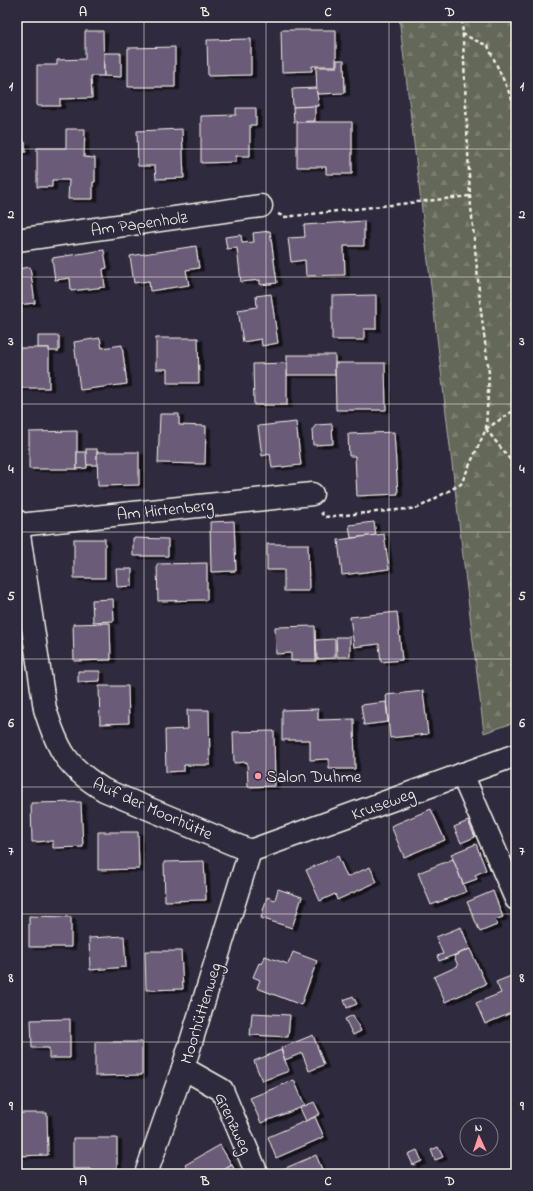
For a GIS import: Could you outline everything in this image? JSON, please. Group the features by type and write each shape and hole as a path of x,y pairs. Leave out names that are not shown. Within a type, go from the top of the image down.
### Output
{"street":[{"name":"Am Papenholz","path":"17,240 261,206"},
{"name":"Am Hirtenberg","path":"18,523 312,494"},
{"name":"Auf der Moorhütte","path":"18,523 45,709 54,739 71,765 87,779 104,790 250,851"},
{"name":"Kruseweg","path":"250,851 462,774 516,756"},
{"path":"462,774 516,899"},
{"name":"Moorhüttenweg","path":"146,1174 183,1068 250,851"},
{"name":"Grenzweg","path":"183,1068 222,1090 257,1174"}],"path":[{"path":"312,494 324,517 418,508 461,484 486,429 490,373 481,311 470,196 462,17"},
{"path":"462,34 488,46 513,101 516,114"},
{"path":"261,206 285,217 470,196"},
{"path":"486,429 516,409"},
{"path":"486,429 516,466"}],"green space":[{"path":"399,17 516,17 516,722 484,733"}],"building":[{"path":"281,30 336,30 336,66 312,66 312,71 282,72"},
{"path":"85,31 103,31 104,76 91,76 92,98 60,99 60,106 37,106 37,65 57,65 57,60 85,59"},
{"path":"251,39 251,75 208,76 207,40"},
{"path":"175,47 175,87 128,87 128,48"},
{"path":"104,53 121,53 121,77 104,76"},
{"path":"337,60 344,60 345,93 317,94 316,67 337,67"},
{"path":"316,88 319,106 293,107 292,89"},
{"path":"315,106 315,121 294,122 293,107"},
{"path":"236,108 256,108 256,125 250,125 250,156 236,156 236,162 201,163 201,116 236,115"},
{"path":"297,122 352,122 352,174 326,174 326,167 297,167"},
{"path":"66,129 85,129 84,157 95,158 93,199 68,199 69,180 52,180 52,187 37,187 37,148 66,148"},
{"path":"182,129 184,178 156,179 155,166 138,166 137,131"},
{"path":"25,142 26,152 17,152 17,143"},
{"path":"364,221 364,246 344,246 345,275 306,276 305,260 291,262 288,238 305,237 304,225"},
{"path":"270,231 277,283 260,285 260,280 241,282 237,248 227,249 225,237 241,235 242,243 254,242 253,233"},
{"path":"196,246 199,268 186,270 189,285 150,291 149,281 134,283 130,256"},
{"path":"104,250 107,268 103,269 105,287 71,291 70,278 55,280 52,258"},
{"path":"30,267 35,303 17,305 17,269"},
{"path":"271,294 278,343 262,346 261,339 243,342 238,310 257,307 256,296"},
{"path":"376,295 376,329 364,329 364,340 332,340 332,296"},
{"path":"38,336 59,336 59,351 49,351 49,348 38,348"},
{"path":"100,338 102,348 122,345 127,384 80,390 74,342"},
{"path":"156,338 198,338 199,383 167,383 167,369 156,369"},
{"path":"17,348 49,348 49,388 17,388"},
{"path":"287,355 335,355 335,375 287,375"},
{"path":"287,363 287,405 254,405 253,364"},
{"path":"335,363 385,363 386,410 336,410"},
{"path":"160,414 179,414 179,425 206,426 205,464 158,463"},
{"path":"296,422 301,465 272,468 270,454 262,456 258,426"},
{"path":"332,424 333,444 313,445 312,430 316,425"},
{"path":"77,431 77,469 29,469 29,432"},
{"path":"394,432 398,494 357,496 355,456 349,456 348,434"},
{"path":"86,449 97,449 97,465 86,465"},
{"path":"77,452 86,452 87,468 77,469"},
{"path":"97,452 139,452 139,485 98,486"},
{"path":"234,521 236,571 211,572 210,522"},
{"path":"374,522 376,535 351,538 349,525"},
{"path":"384,534 389,569 342,575 338,540"},
{"path":"133,538 168,539 168,556 133,556"},
{"path":"74,539 105,539 105,578 74,578"},
{"path":"267,544 308,544 309,591 284,591 284,570 267,570"},
{"path":"207,563 207,600 158,601 157,564"},
{"path":"116,569 132,569 132,586 117,587"},
{"path":"113,599 114,621 93,622 92,600"},
{"path":"397,612 402,660 381,662 379,644 354,647 350,617"},
{"path":"110,623 111,660 74,661 73,624"},
{"path":"315,626 316,661 291,661 291,653 276,654 275,627"},
{"path":"336,637 350,637 350,657 337,657"},
{"path":"335,639 335,658 317,659 316,640"},
{"path":"78,671 100,671 100,681 78,682"},
{"path":"99,686 128,686 129,723 100,724"},
{"path":"423,691 428,734 390,738 386,695"},
{"path":"386,702 388,722 364,725 361,705"},
{"path":"318,709 318,720 354,719 355,769 329,769 329,759 310,760 310,740 282,740 282,710"},
{"path":"187,710 209,710 210,765 184,765 184,771 166,772 165,730 188,729"},
{"path":"274,731 275,786 248,787 247,762 234,763 233,732"},
{"path":"81,802 83,847 53,848 53,841 32,842 31,803"},
{"path":"431,809 445,840 404,857 391,826"},
{"path":"468,821 475,837 461,843 454,827"},
{"path":"98,832 138,832 139,869 98,870"},
{"path":"476,844 486,870 475,875 477,879 463,884 451,854"},
{"path":"338,856 347,877 370,867 377,882 337,900 335,894 320,901 306,870"},
{"path":"453,859 466,892 431,905 418,873"},
{"path":"204,861 206,900 165,901 164,862"},
{"path":"278,889 302,897 292,928 261,918 267,897 275,900"},
{"path":"493,891 503,917 495,920 497,925 480,932 467,902"},
{"path":"29,916 71,917 71,947 29,947"},
{"path":"461,927 470,949 439,961 437,956 443,954 436,937"},
{"path":"124,936 126,967 90,970 89,938"},
{"path":"470,949 486,984 445,1002 434,977 458,966 454,956"},
{"path":"145,951 181,951 183,989 146,990"},
{"path":"293,952 317,961 301,1005 257,988 260,980 253,977 259,963 262,964 265,956 288,964"},
{"path":"516,974 516,1011 485,1024 476,1003 501,993 496,982"},
{"path":"353,996 357,1004 347,1008 344,1000"},
{"path":"252,1013 290,1015 288,1037 250,1035"},
{"path":"353,1015 361,1031 353,1035 345,1019"},
{"path":"70,1019 70,1058 49,1058 49,1048 32,1048 31,1020"},
{"path":"313,1035 324,1065 309,1071 302,1053 285,1060 281,1048"},
{"path":"95,1042 142,1042 142,1075 95,1076"},
{"path":"281,1050 289,1071 262,1081 254,1061"},
{"path":"294,1080 305,1106 261,1123 250,1098"},
{"path":"314,1102 320,1114 306,1121 300,1108"},
{"path":"17,1113 47,1113 48,1155 17,1156"},
{"path":"315,1117 324,1137 276,1158 268,1137"},
{"path":"73,1138 117,1138 117,1174 91,1174 91,1169 73,1169"},
{"path":"220,1145 232,1165 217,1174 191,1174 185,1165"},
{"path":"438,1147 443,1157 435,1160 431,1150"},
{"path":"417,1150 422,1161 413,1165 408,1154"},
{"path":"316,1155 324,1174 283,1174 281,1170"},
{"path":"232,1165 237,1174 217,1174"}],"place":[{"name":"Salon Duhme","path":"258,776"}]}
